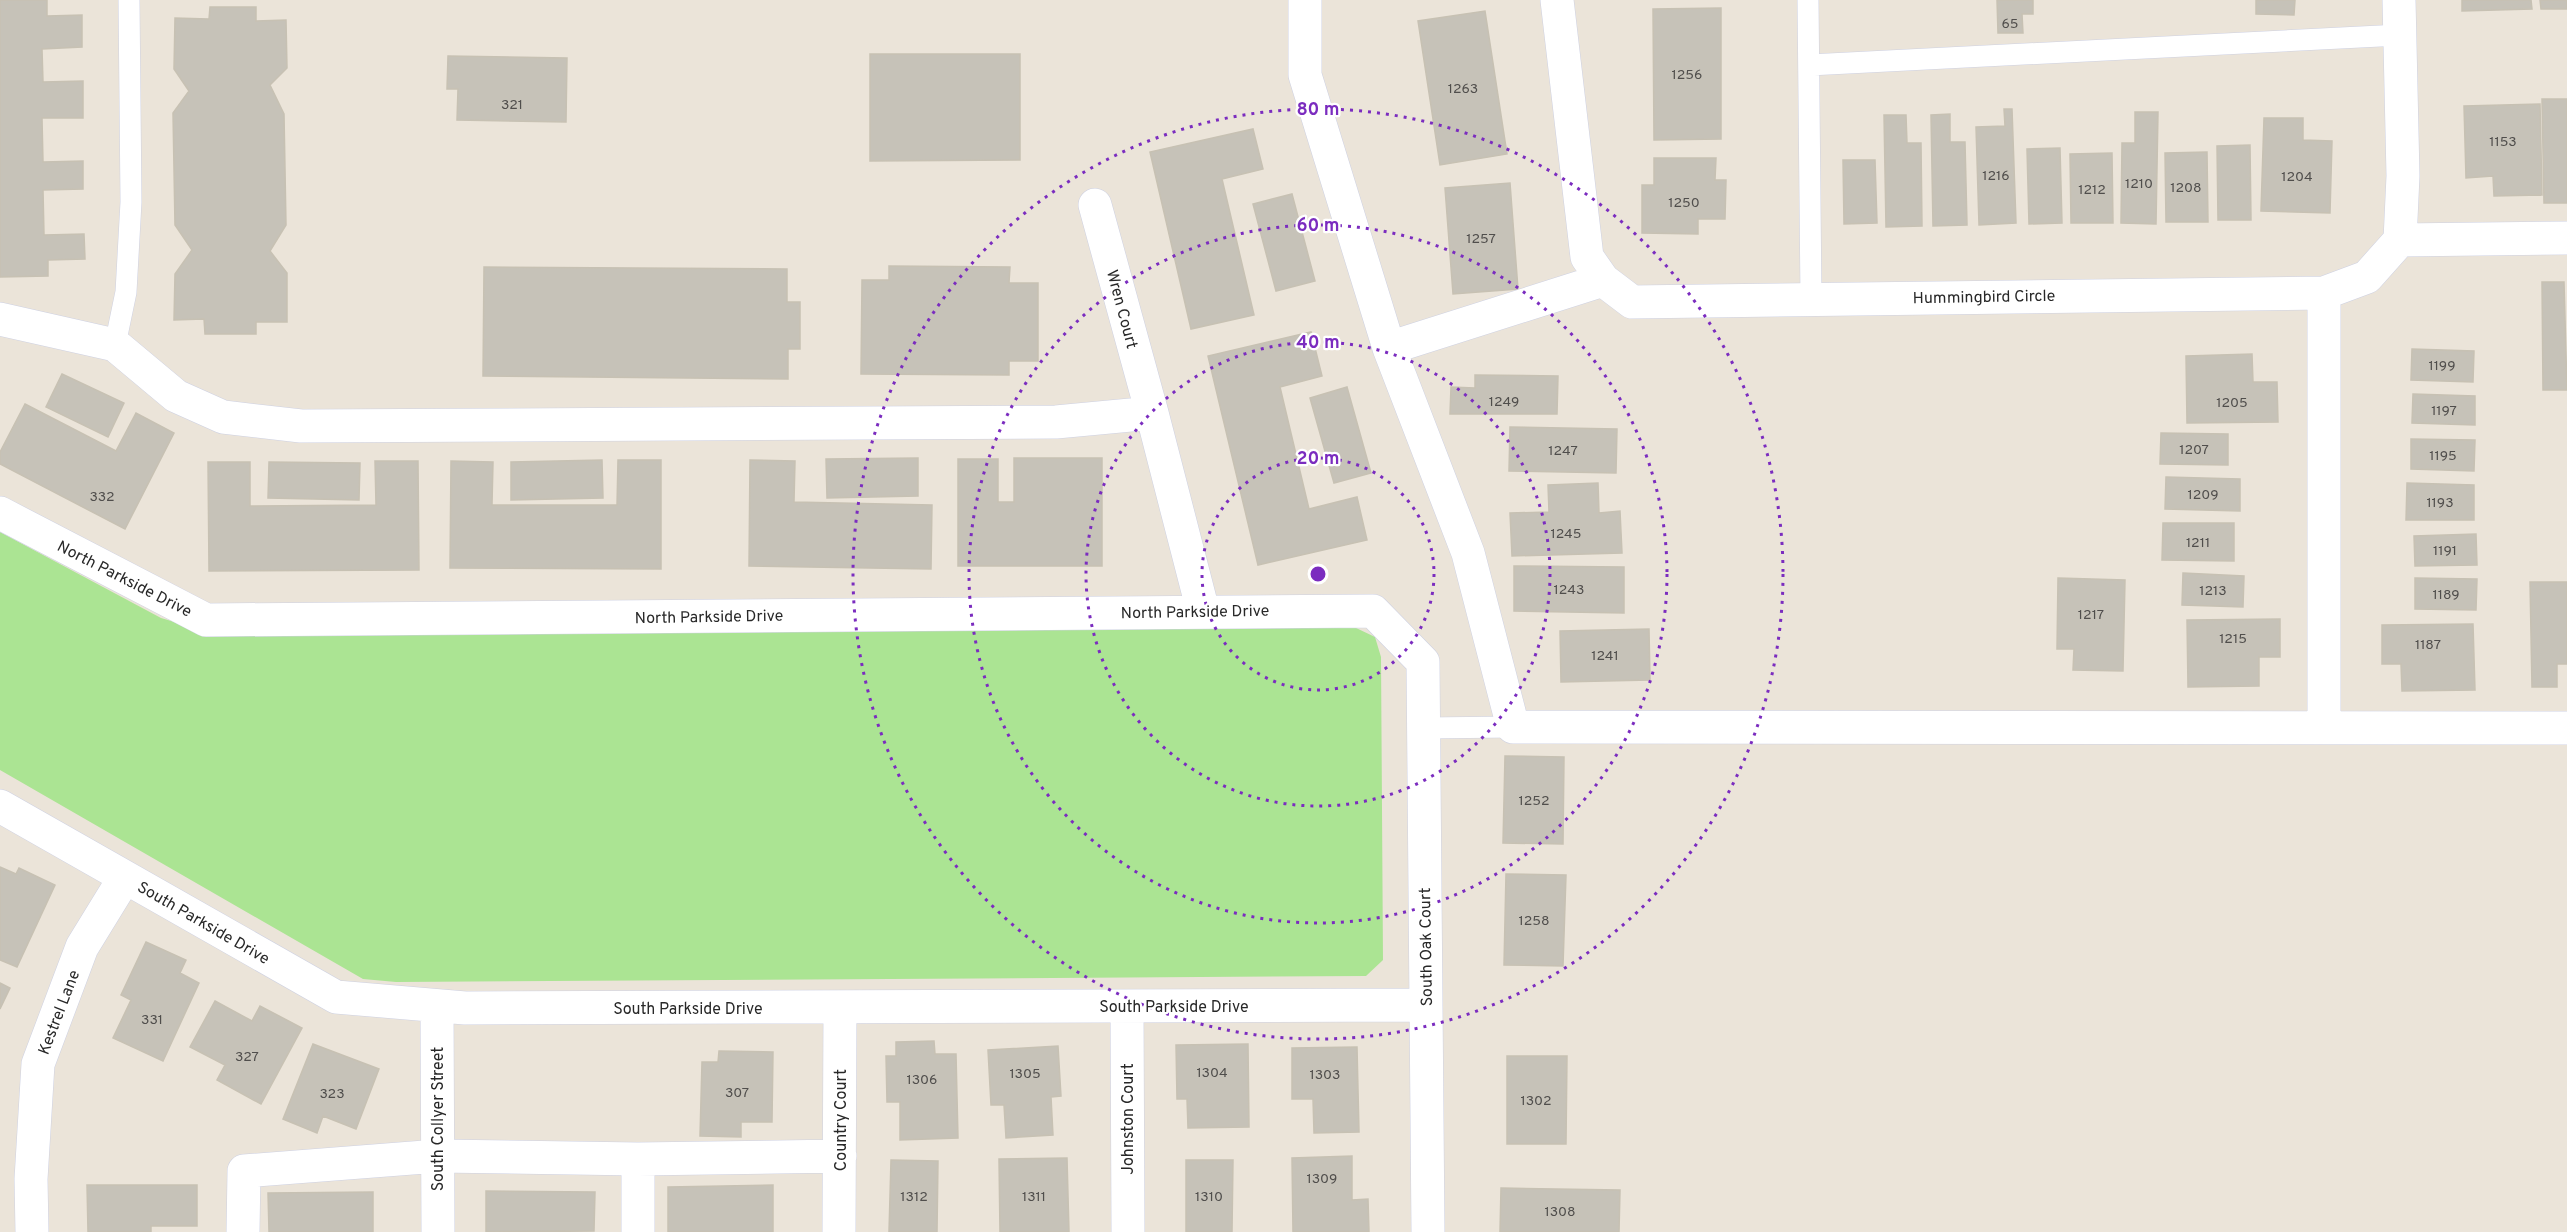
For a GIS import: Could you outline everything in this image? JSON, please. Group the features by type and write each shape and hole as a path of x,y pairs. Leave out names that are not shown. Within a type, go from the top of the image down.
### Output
{"street":[{"path":"1305,0 1305,75 1389,348 1468,553 1513,727 2567,728"},
{"name":"Hummingbird Circle","path":"1557,0 1587,257 1603,280 1632,302 2324,292 2367,277 2400,240"},
{"path":"2399,0 2403,176 2400,240 2567,238"},
{"name":"Wren Court","path":"1095,205 1152,412 1203,611"},
{"path":"1389,348 1603,280"},
{"path":"2324,292 2324,727"},
{"path":"0,319 115,345 176,396 223,417 301,426 1056,422 1152,412"},
{"name":"North Parkside Drive","path":"0,513 206,620 1373,611 1423,662"},
{"name":"South Oak Court","path":"1423,662 1428,1232"},
{"name":"South Parkside Drive","path":"0,806 336,997 437,1006 1426,1005"},
{"name":"Kestrel Lane","path":"32,1232 31,1179 38,1064 82,947 124,877"},
{"name":"South Collyer Street","path":"437,1006 438,1232"},
{"name":"Johnston Court","path":"1127,1006 1128,1232"},
{"name":"Country Court","path":"839,1232 840,1007"},
{"path":"243,1232 244,1171 438,1156 638,1159 840,1156"},
{"path":"638,1159 638,1232"}],"lane":[{"path":"115,345 126,292 131,202 129,0"},
{"path":"1808,0 1811,299"},
{"path":"1809,65 2400,35"},
{"path":"1423,728 1513,727"}],"green space":[{"path":"0,532 161,618 212,633 1354,627 1375,637 1381,657 1383,960 1366,976 396,982 363,979 0,770"}],"building":[{"path":"0,0 47,0 47,16 82,15 82,47 42,49 43,82 83,81 83,118 42,118 43,162 83,161 83,189 43,190 44,235 84,234 85,259 48,260 48,276 0,277"},
{"path":"1997,0 2033,0 2033,14 2022,14 2023,33 1998,33"},
{"path":"2256,0 2295,0 2294,15 2256,14"},
{"path":"2462,0 2531,0 2532,9 2462,11"},
{"path":"2540,0 2567,0 2567,9 2541,9"},
{"path":"210,7 256,7 256,21 286,20 287,68 270,85 284,114 286,225 270,251 287,273 287,322 256,322 256,334 205,334 204,319 174,320 175,274 192,250 175,225 173,113 189,91 174,69 175,18 209,19"},
{"path":"1721,8 1721,139 1654,140 1653,9"},
{"path":"1485,11 1507,154 1440,165 1418,21"},
{"path":"870,54 1020,54 1020,160 870,161"},
{"path":"448,56 567,58 566,122 457,120 458,89 447,89"},
{"path":"2542,99 2567,99 2567,203 2544,203"},
{"path":"2540,104 2542,195 2494,196 2493,176 2466,178 2464,106"},
{"path":"2004,109 2012,109 2016,223 1979,225 1976,127 2005,126"},
{"path":"2135,112 2158,112 2156,224 2121,223 2122,143 2135,143"},
{"path":"1950,114 1950,142 1965,142 1967,225 1933,226 1931,115"},
{"path":"1884,115 1906,115 1907,143 1921,143 1922,226 1886,227"},
{"path":"2264,118 2303,118 2303,140 2332,141 2330,213 2261,211"},
{"path":"1253,129 1263,169 1222,179 1254,315 1191,329 1150,152"},
{"path":"2250,145 2251,220 2218,220 2217,146"},
{"path":"2060,148 2062,223 2029,224 2027,149"},
{"path":"2207,152 2208,222 2166,222 2165,153"},
{"path":"2112,153 2113,223 2071,223 2070,154"},
{"path":"1654,158 1716,158 1715,180 1726,180 1725,219 1698,219 1698,234 1642,233 1642,185 1654,185"},
{"path":"1843,160 1875,160 1877,223 1844,224"},
{"path":"1510,183 1518,289 1453,294 1445,188"},
{"path":"1292,194 1315,281 1276,291 1253,204"},
{"path":"889,266 1010,267 1009,283 1038,283 1038,361 1009,361 1009,375 861,374 862,280 889,280"},
{"path":"484,267 787,269 787,302 800,302 800,349 788,349 788,379 483,376"},
{"path":"2542,282 2564,282 2567,390 2543,390"},
{"path":"1311,332 1322,376 1280,387 1309,509 1357,497 1367,540 1258,565 1208,356"},
{"path":"2412,349 2474,351 2473,382 2411,380"},
{"path":"2252,354 2253,382 2277,382 2278,422 2187,423 2186,356"},
{"path":"62,374 124,403 108,437 46,407"},
{"path":"1475,375 1558,376 1557,414 1450,414 1451,387 1475,388"},
{"path":"1347,387 1371,473 1334,483 1310,398"},
{"path":"2413,394 2475,396 2475,425 2412,423"},
{"path":"25,404 116,451 136,413 174,433 125,529 0,464 0,452"},
{"path":"1510,427 1617,429 1616,473 1509,471"},
{"path":"2161,433 2228,434 2228,465 2160,464"},
{"path":"2411,439 2475,440 2474,471 2411,469"},
{"path":"918,458 918,496 827,498 826,459"},
{"path":"1014,458 1102,458 1102,566 958,566 958,459 998,459 998,502 1014,502"},
{"path":"602,460 603,498 511,500 511,462"},
{"path":"618,460 661,460 661,569 450,568 451,461 493,462 492,505 617,505"},
{"path":"750,460 795,461 794,502 932,505 931,569 749,566"},
{"path":"375,461 418,461 419,570 209,571 208,462 250,462 250,506 376,505"},
{"path":"269,462 360,463 359,500 268,498"},
{"path":"2166,477 2240,479 2240,511 2165,509"},
{"path":"1598,483 1599,513 1620,511 1622,553 1512,556 1510,513 1549,512 1548,485"},
{"path":"2407,483 2474,485 2474,520 2406,520"},
{"path":"2163,523 2234,523 2234,561 2162,560"},
{"path":"2476,534 2477,565 2415,566 2414,536"},
{"path":"1514,566 1624,567 1624,613 1514,611"},
{"path":"2183,573 2244,576 2243,607 2182,605"},
{"path":"2058,578 2125,580 2123,671 2073,670 2074,649 2057,649"},
{"path":"2415,578 2477,579 2476,610 2415,609"},
{"path":"2530,582 2567,582 2567,664 2557,664 2557,687 2532,687"},
{"path":"2280,619 2280,657 2259,657 2259,686 2188,687 2187,620"},
{"path":"2473,624 2475,690 2402,691 2401,664 2382,664 2382,625"},
{"path":"1649,629 1650,680 1561,682 1560,631"},
{"path":"1505,756 1564,757 1563,844 1503,843"},
{"path":"0,867 16,874 19,868 55,885 17,967 0,960"},
{"path":"1506,874 1566,875 1563,966 1504,965"},
{"path":"146,942 186,960 180,973 199,983 163,1061 113,1038 131,1000 121,995"},
{"path":"0,983 10,988 0,1009"},
{"path":"215,1001 252,1021 260,1006 302,1028 261,1104 217,1080 225,1065 190,1047"},
{"path":"934,1041 935,1054 956,1054 958,1138 900,1140 900,1102 887,1102 886,1056 896,1056 896,1042"},
{"path":"313,1044 379,1069 356,1129 323,1116 317,1133 283,1119"},
{"path":"1248,1044 1249,1127 1188,1128 1187,1099 1177,1099 1176,1045"},
{"path":"1058,1046 1061,1096 1051,1097 1053,1135 1006,1138 1004,1105 991,1105 988,1050"},
{"path":"1357,1047 1359,1132 1314,1133 1313,1099 1292,1099 1292,1048"},
{"path":"719,1051 773,1052 772,1122 741,1122 741,1137 700,1136 702,1062 718,1062"},
{"path":"1507,1056 1567,1056 1566,1144 1507,1144"},
{"path":"1352,1156 1352,1200 1368,1199 1369,1232 1293,1232 1292,1158"},
{"path":"1067,1158 1069,1232 1000,1232 999,1159"},
{"path":"891,1160 938,1161 937,1232 889,1232"},
{"path":"1186,1160 1233,1160 1232,1232 1186,1232"},
{"path":"87,1185 197,1185 197,1226 151,1226 151,1232 88,1232"},
{"path":"773,1185 773,1232 668,1232 668,1187"},
{"path":"1501,1188 1620,1190 1619,1232 1500,1232"},
{"path":"486,1191 595,1192 594,1231 486,1232"},
{"path":"373,1192 373,1232 269,1232 268,1193"}]}
